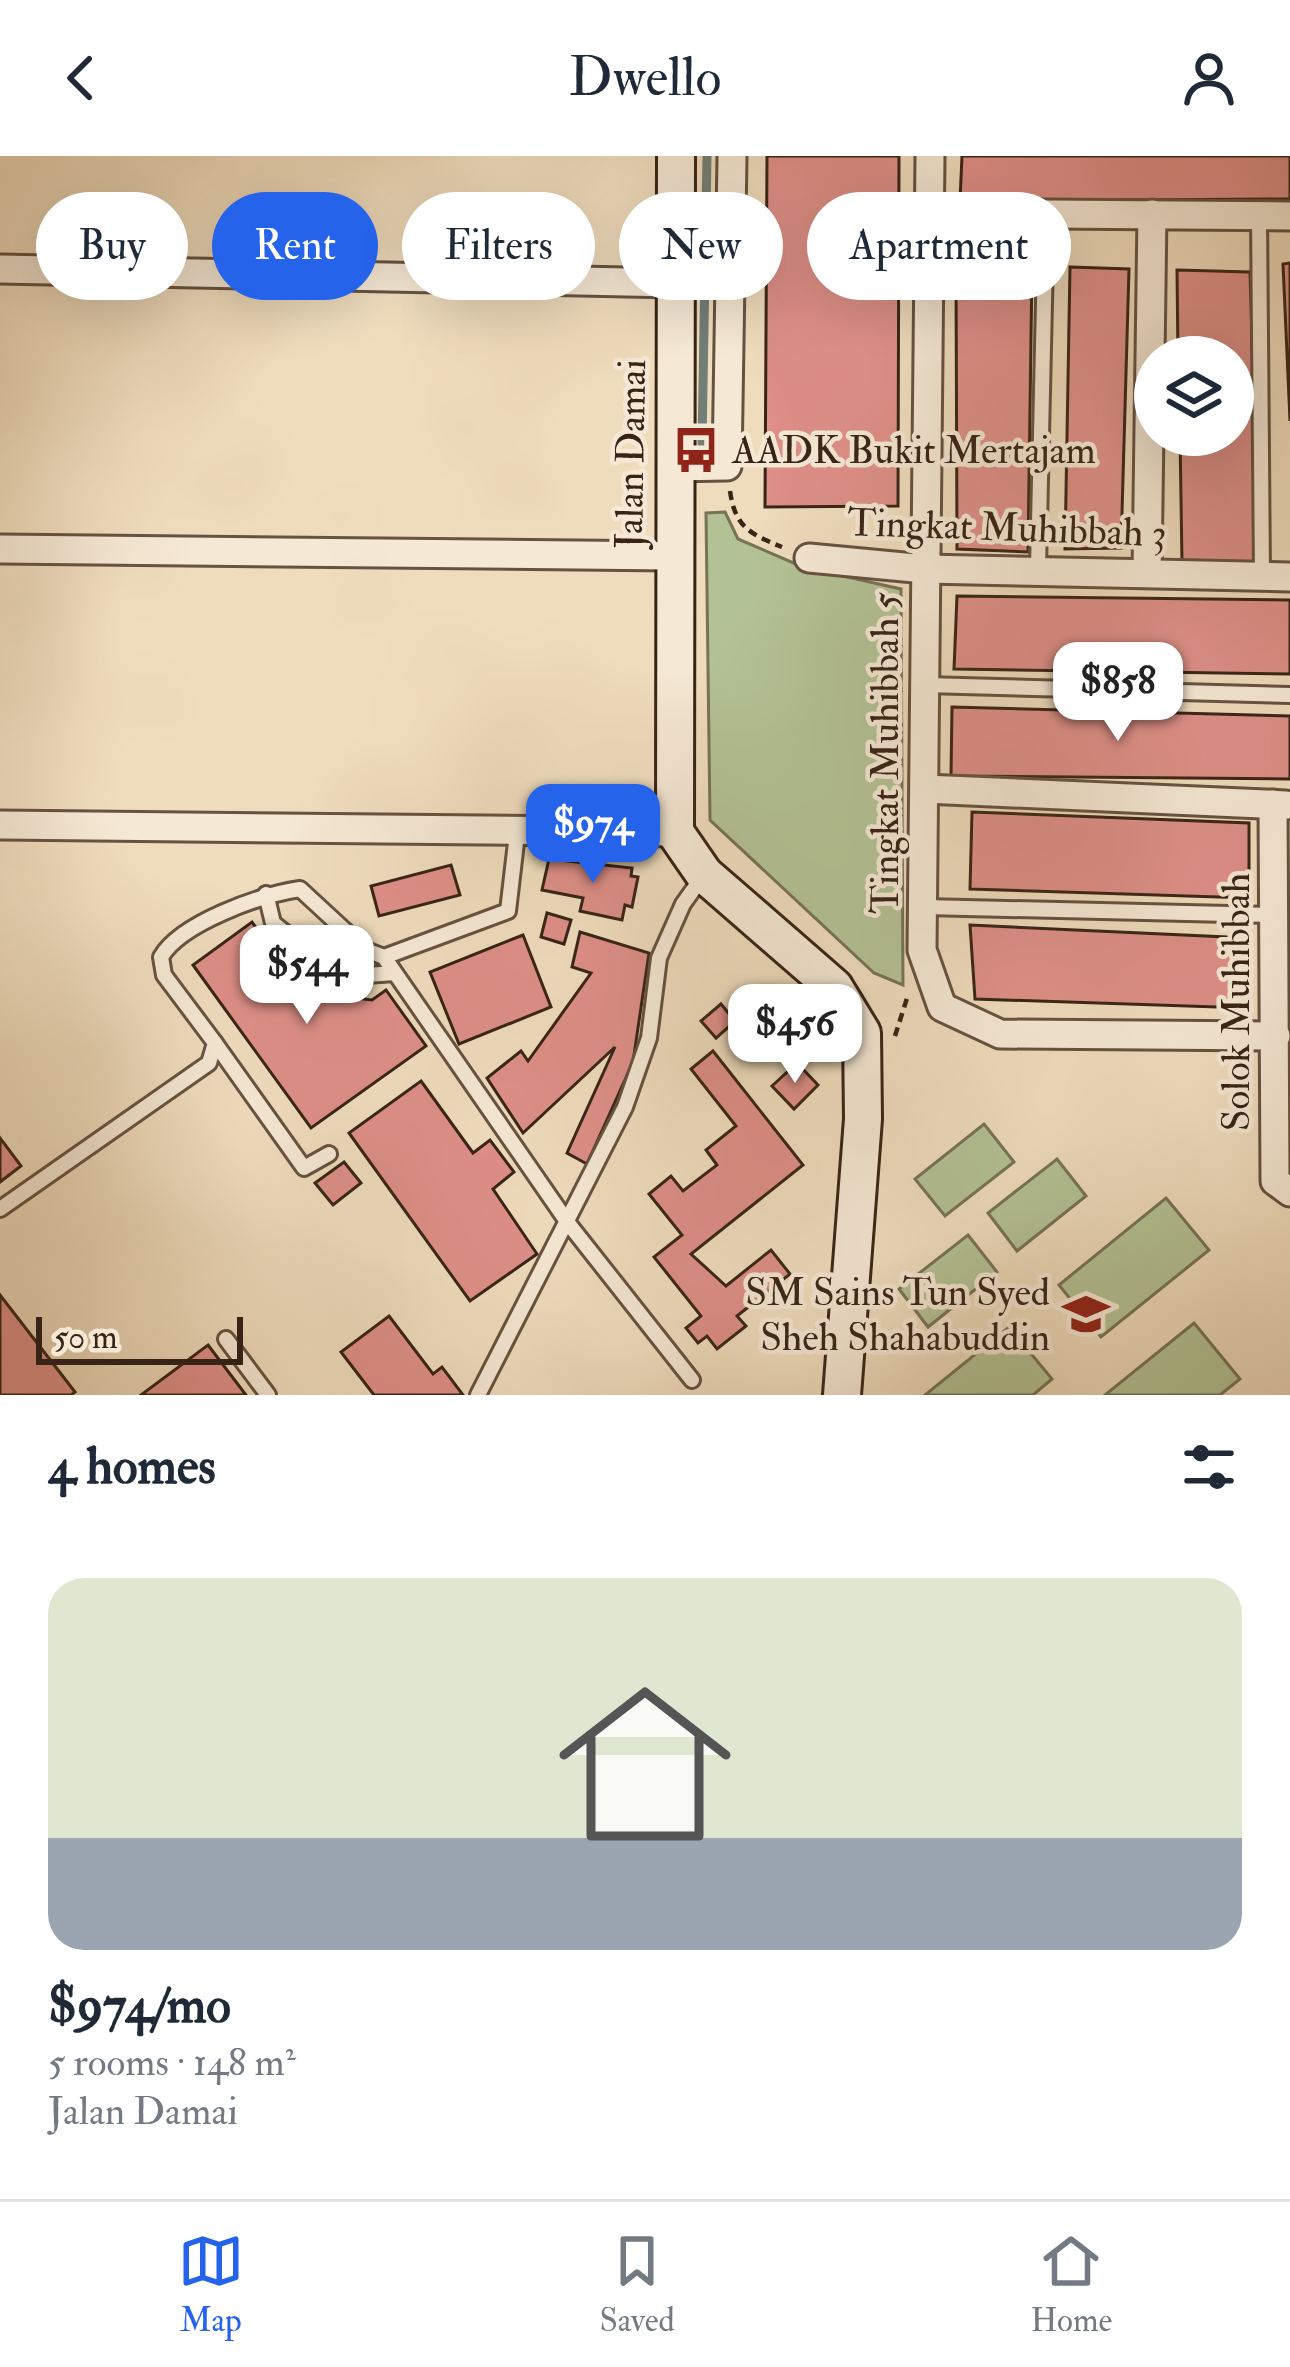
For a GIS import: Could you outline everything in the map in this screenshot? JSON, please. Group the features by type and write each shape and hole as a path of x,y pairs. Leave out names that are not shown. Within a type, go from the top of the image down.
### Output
{"main road":[{"name":"Jalan Damai","path":"675,192 676,156"},
{"name":"Jalan Damai","path":"674,300 675,832"},
{"path":"675,832 704,874 834,987 862,1033 862,1119 842,1395"}],"street":[{"path":"672,466 727,466 732,156"},
{"name":"Tingkat Muhibbah 5","path":"929,192 930,156"},
{"path":"1071,214 1290,216"},
{"path":"1147,573 1152,214"},
{"path":"0,269 619,283"},
{"name":"Tingkat Muhibbah 5","path":"928,300 922,950 942,1007 1000,1034 1276,1036"},
{"path":"0,549 671,556"},
{"name":"Tingkat Muhibbah 3","path":"809,558 925,569 1276,576"},
{"path":"925,789 1282,804"},
{"name":"Solok Muhibbah","path":"1282,804 1274,915 1275,1181 1290,1192"},
{"path":"0,825 517,834 675,832"}],"lane":[{"path":"1259,214 1276,576"},
{"path":"1038,569 1044,300"},
{"path":"925,685 1290,695"},
{"path":"384,957 508,911 517,834"},
{"path":"478,1395 625,1107 649,1038 658,958 683,904 704,874"},
{"path":"329,1154 304,1168 164,975 161,957 171,941 266,894 300,889 366,950 384,957 568,1222 692,1380"},
{"path":"266,894 273,923 340,977 394,973"},
{"path":"924,907 1274,915"},
{"path":"0,1209 209,1064 215,1043"},
{"path":"226,1339 268,1395"}],"path":[{"name":"Tingkat Muhibbah 3","path":"727,466 734,514 746,533 809,558"}],"green space":[{"path":"725,512 738,539 803,567 901,589 903,985 874,973 710,820 706,513"},
{"path":"984,1124 1014,1162 945,1216 915,1179"},
{"path":"1057,1159 1086,1196 1017,1251 988,1213"},
{"path":"1166,1198 1209,1250 1101,1337 1059,1285"},
{"path":"968,1235 997,1272 928,1327 899,1289"},
{"path":"1194,1323 1240,1379 1220,1395 1105,1395"},
{"path":"1009,1327 1052,1379 1033,1395 925,1395"}],"building":[{"path":"767,156 899,156 899,192 807,192 807,300 899,300 898,506 765,507 766,300 783,300 783,192 767,192"},
{"path":"962,156 1290,156 1290,199 1071,200 1071,192 960,192"},
{"path":"1290,263 1290,421 1283,264"},
{"path":"1071,267 1129,269 1121,548 1065,549"},
{"path":"1177,270 1250,272 1252,336 1178,336"},
{"path":"956,300 1032,300 1028,552 957,549"},
{"path":"1254,401 1259,563 1182,563 1180,456 1254,456"},
{"path":"957,596 1290,600 1290,674 954,669"},
{"path":"952,707 1290,716 1290,779 951,776"},
{"path":"972,812 1249,823 1249,898 970,889"},
{"path":"549,859 632,868 631,876 638,877 632,907 625,905 622,920 580,911 583,898 542,890"},
{"path":"451,865 460,895 379,916 371,886"},
{"path":"547,913 571,920 564,944 541,937"},
{"path":"252,922 302,992 372,1000 386,990 426,1046 311,1128 193,965"},
{"path":"970,925 1248,938 1246,1008 975,999"},
{"path":"580,932 649,953 633,1062 587,1164 567,1153 615,1047 523,1133 487,1078 521,1051 528,1061 591,973 572,967"},
{"path":"523,935 551,1007 459,1044 430,972"},
{"path":"721,1004 735,1021 716,1038 701,1021"},
{"path":"786,1025 797,1030 802,1041 797,1052 786,1057 775,1052 770,1041 775,1030"},
{"path":"713,1051 803,1165 691,1254 726,1286 771,1250 790,1274 737,1316 746,1326 717,1349 707,1336 698,1343 686,1328 701,1316 654,1257 682,1235 649,1194 671,1176 683,1191 717,1165 706,1150 736,1126 691,1069"},
{"path":"797,1063 818,1085 794,1109 772,1086"},
{"path":"421,1081 473,1153 490,1140 514,1172 493,1189 537,1254 470,1301 349,1133"},
{"path":"0,1138 21,1166 0,1182"},
{"path":"344,1162 361,1183 333,1205 315,1183"},
{"path":"0,1295 75,1392 71,1395 0,1395"},
{"path":"389,1316 433,1374 442,1367 463,1395 374,1395 341,1352"},
{"path":"208,1345 246,1395 141,1395"}],"waterway":[{"path":"702,443 707,156"}],"place":[{"name":"AADK Bukit Mertajam","path":"696,450"},
{"name":"SM Sains Tun Syed Sheh Shahabuddin","path":"1086,1314"}]}
